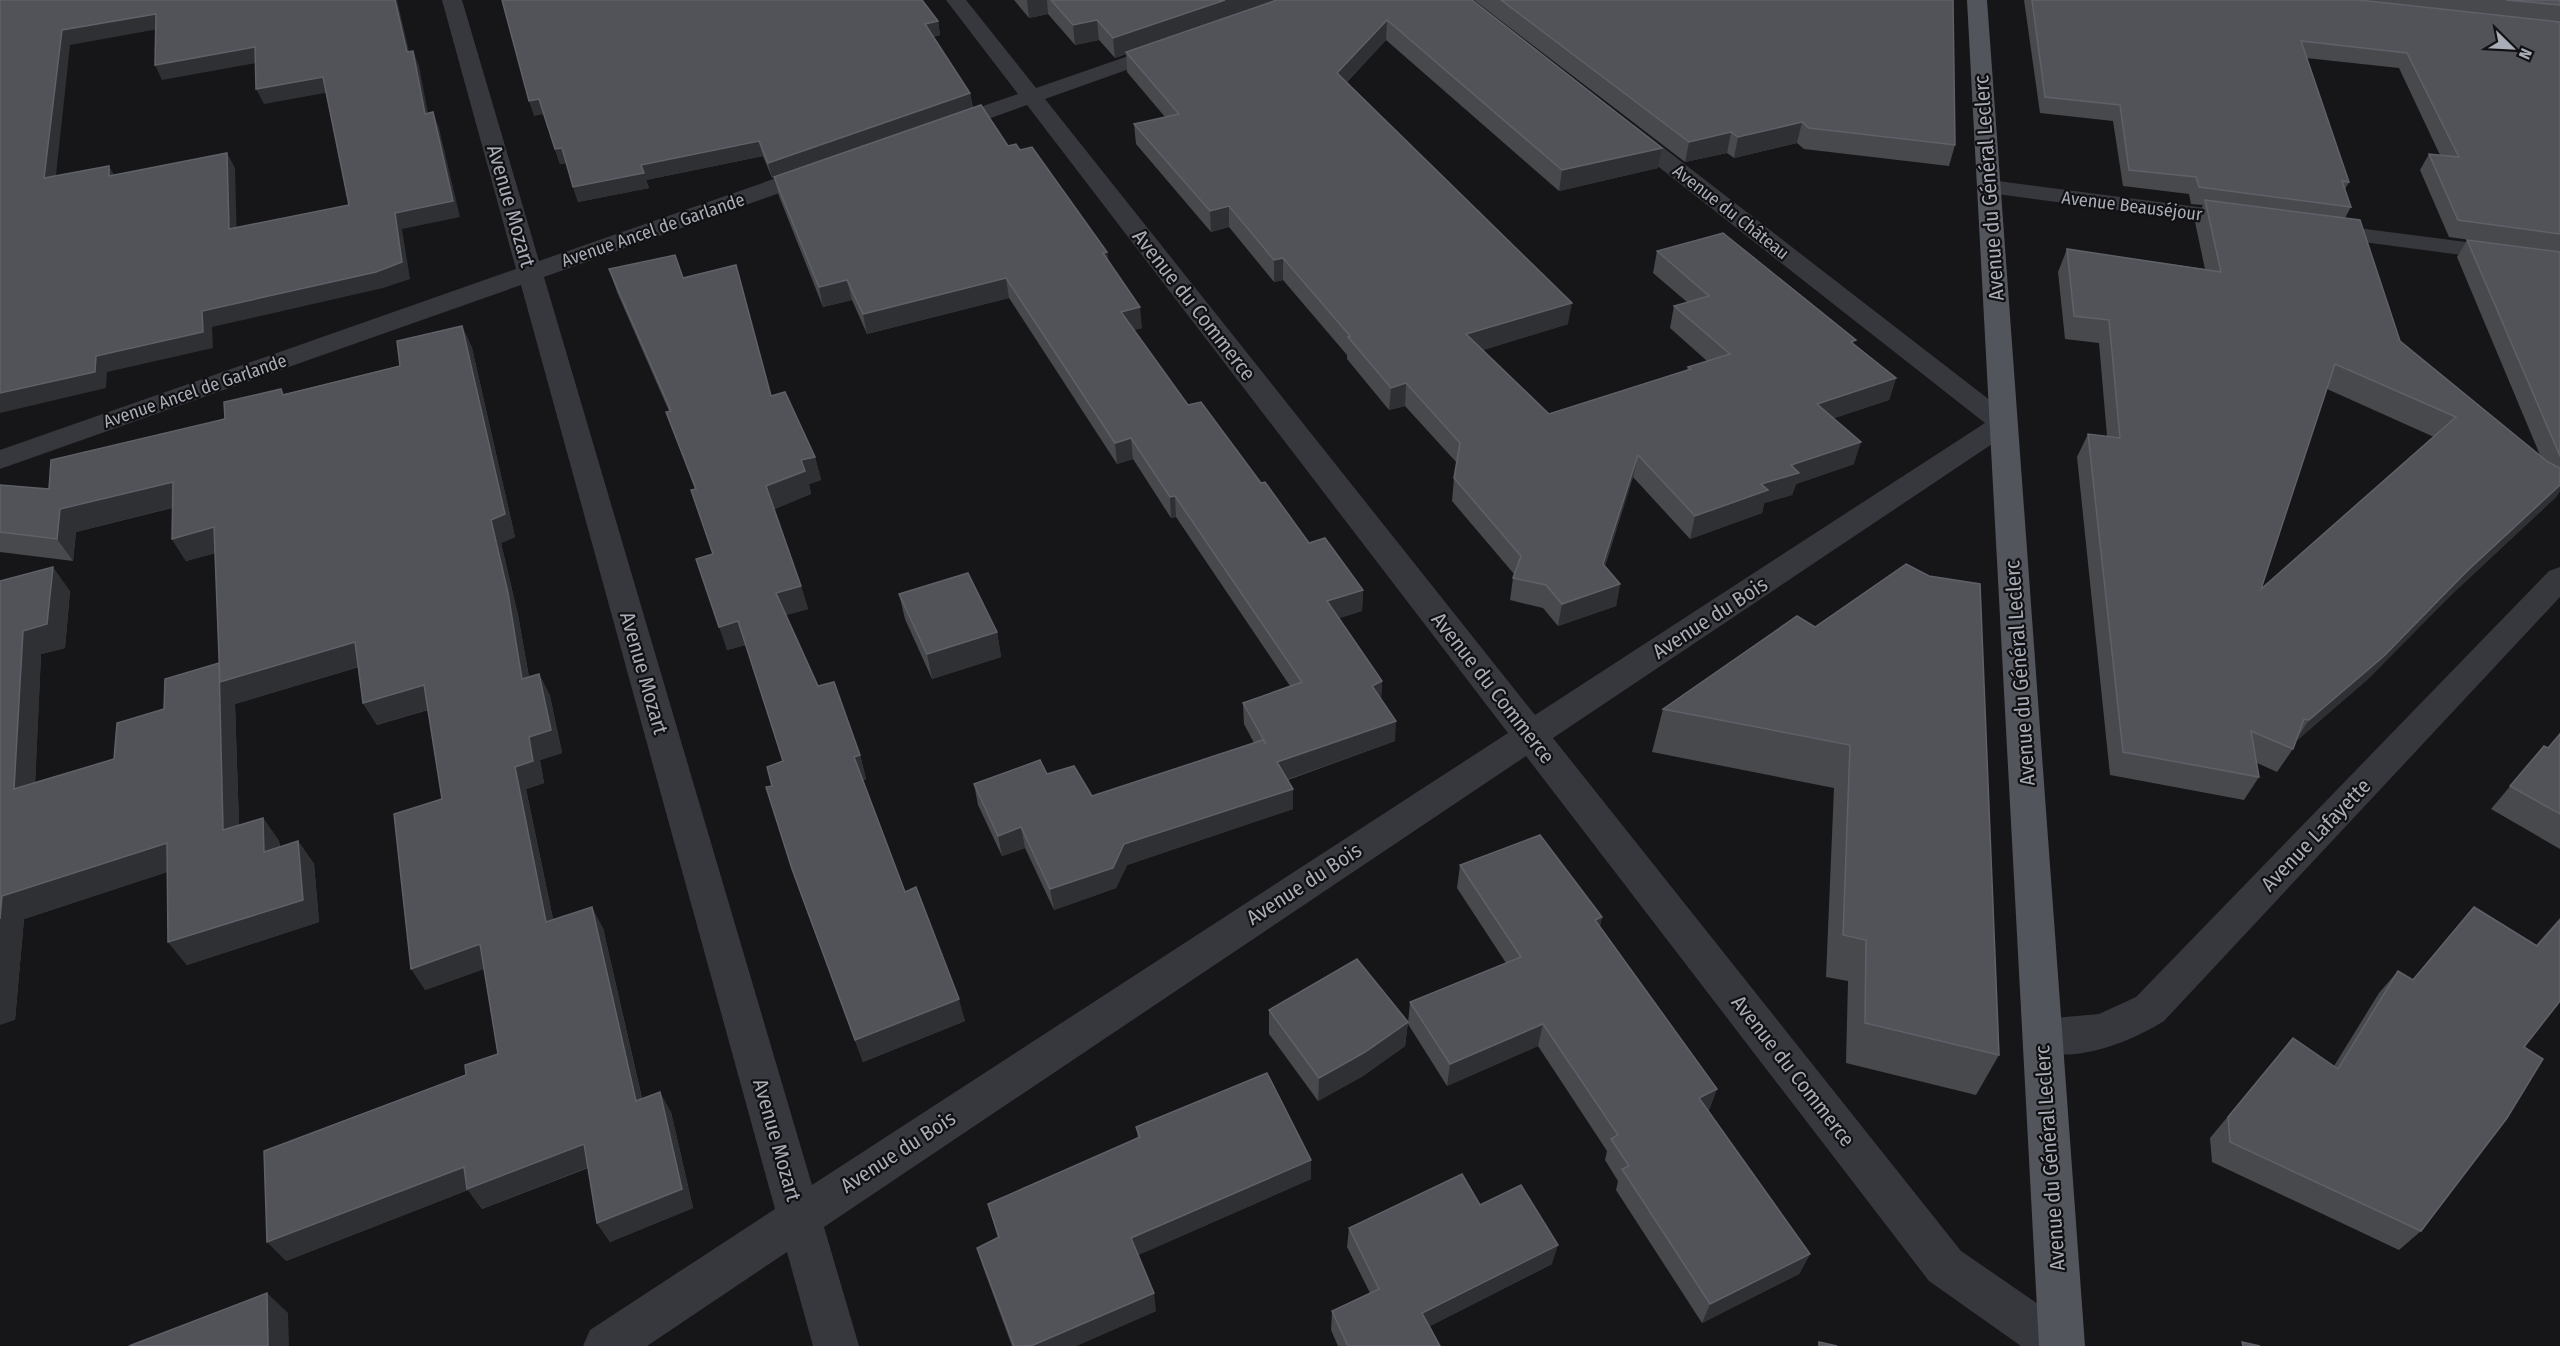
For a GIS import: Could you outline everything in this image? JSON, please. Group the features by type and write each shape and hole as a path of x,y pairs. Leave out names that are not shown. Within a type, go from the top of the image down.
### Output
{"main road":[{"name":"Avenue du Général Leclerc","path":"1977,0 2061,1346"}],"street":[{"name":"Avenue Mozart","path":"452,0 836,1346"},
{"name":"Avenue du Commerce","path":"956,0 1945,1266 2061,1346"},
{"path":"927,133 1196,39"},
{"name":"Avenue du Château","path":"1609,117 2003,424"},
{"name":"Avenue Ancel de Garlande","path":"0,460 841,164"},
{"name":"Avenue Beauséjour","path":"1990,187 2263,223"},
{"path":"2299,227 2560,261"},
{"name":"Avenue du Bois","path":"606,1346 2003,424"},
{"name":"Avenue Lafayette","path":"2043,1037 2068,1037 2105,1032 2135,1019 2150,1009 2560,578"}],"building":[{"path":"0,0 395,0 407,52 413,51 425,114 433,112 453,201 395,213 402,262 376,272 202,311 203,332 96,356 95,372 0,393","holes":["156,14 155,65 255,47 256,89 323,77 349,205 229,229 227,153 109,176 109,166 44,178 62,30"]},
{"path":"502,0 922,0 938,21 925,24 970,93 768,163 759,141 641,165 644,173 573,187 562,148 555,149 539,99 529,101"},
{"path":"1051,0 1225,0 1113,38 1097,20 1073,25"},
{"path":"1277,0 1472,0 1662,148 1562,170 1387,20 1337,73 1572,303 1466,334 1549,414 1691,369 1688,367 1730,354 1674,306 1709,296 1657,251 1723,233 1856,340 1851,342 1896,378 1817,404 1861,442 1791,465 1799,473 1761,484 1768,490 1695,516 1638,455 1603,564 1620,584 1562,604 1546,585 1513,578 1521,556 1454,478 1460,443 1406,383 1391,388 1283,258 1274,260 1229,206 1210,211 1134,124 1179,114 1126,52"},
{"path":"1501,0 1953,0 1955,145 1809,128 1802,122 1738,137 1731,132 1689,142"},
{"path":"2032,0 2359,0 2560,22 2560,234 2458,220 2429,154 2459,157 2407,53 2301,41 2349,182 2342,181 2351,207 2199,187 2196,177 2129,170 2120,105 2045,97"},
{"path":"2506,0 2560,0 2560,5"},
{"path":"981,105 1008,146 1016,144 1020,150 1032,147 1107,252 1103,253 1140,307 1121,312 1188,405 1201,402 1261,483 1265,482 1309,543 1325,538 1363,590 1327,601 1382,681 1372,686 1396,721 1277,762 1293,789 1124,844 1113,868 1050,889 1021,827 998,836 974,784 1040,760 1047,774 1074,766 1092,796 1263,740 1266,744 1243,703 1302,682 1175,496 1170,497 1131,438 1115,443 1006,278 863,314 847,280 819,287 774,177"},
{"path":"2205,200 2360,220 2400,341 2548,462 2560,468 2560,485 2467,571 2384,656 2309,720 2304,719 2293,749 2251,731 2259,777 2123,752 2088,434 2120,438 2109,320 2074,316 2067,249 2221,272","holes":["2335,364 2456,417 2261,589"]},
{"path":"2467,240 2560,252 2560,456"},
{"path":"675,255 683,278 736,265 771,396 785,392 815,457 801,460 805,471 766,486 801,586 776,593 818,686 834,682 860,755 854,757 905,892 916,887 959,999 855,1040 792,869 766,787 772,786 767,767 783,761 738,621 719,627 696,559 713,554 691,490 696,489 666,412 671,411 609,269"},
{"path":"462,326 505,514 491,520 508,593 522,679 539,674 551,730 529,737 533,761 515,767 546,922 592,907 636,1101 660,1092 682,1189 597,1223 584,1144 467,1189 464,1167 267,1242 264,1151 466,1075 465,1065 498,1054 480,944 411,969 394,814 442,799 424,685 363,703 355,642 220,682 214,527 172,539 173,482 60,509 57,539 0,532 0,485 49,489 51,460 225,419 224,402 281,389 283,395 400,366 397,341"},
{"path":"1906,564 1929,576 1980,584 1999,1055 1865,1023 1866,940 1843,935 1850,745 1663,709 1797,616 1815,627"},
{"path":"53,567 47,624 23,631 14,789 114,759 117,723 164,709 165,679 219,663 223,830 263,818 264,852 298,841 303,900 168,942 167,843 2,896 0,919 0,581"},
{"path":"968,573 997,632 927,654 899,594"},
{"path":"2560,734 2560,814 2510,786 2544,746 2548,748"},
{"path":"1540,835 1602,917 1595,920 1717,1089 1699,1098 1810,1254 1710,1304 1622,1169 1629,1166 1611,1139 1618,1135 1543,1024 1450,1064 1410,1002 1521,957 1460,865"},
{"path":"2474,907 2537,946 2560,920 2560,1001 2524,1047 2543,1059 2507,1118 2421,1231 2230,1142 2228,1117 2293,1038 2338,1069 2398,971 2413,980"},
{"path":"1357,959 1408,1022 1365,1052 1319,1078 1269,1010"},
{"path":"1267,1073 1311,1160 1131,1238 1154,1293 1031,1346 1014,1346 977,1248 999,1237 988,1204 1140,1137 1136,1127"},
{"path":"1462,1174 1480,1205 1521,1185 1558,1245 1422,1313 1440,1346 1348,1346 1332,1311 1379,1289 1349,1228"},
{"path":"267,1293 268,1346 129,1346"},
{"path":"1819,1342 1837,1346 1819,1346"},
{"path":"2242,1342 2260,1346 2243,1346"}]}
